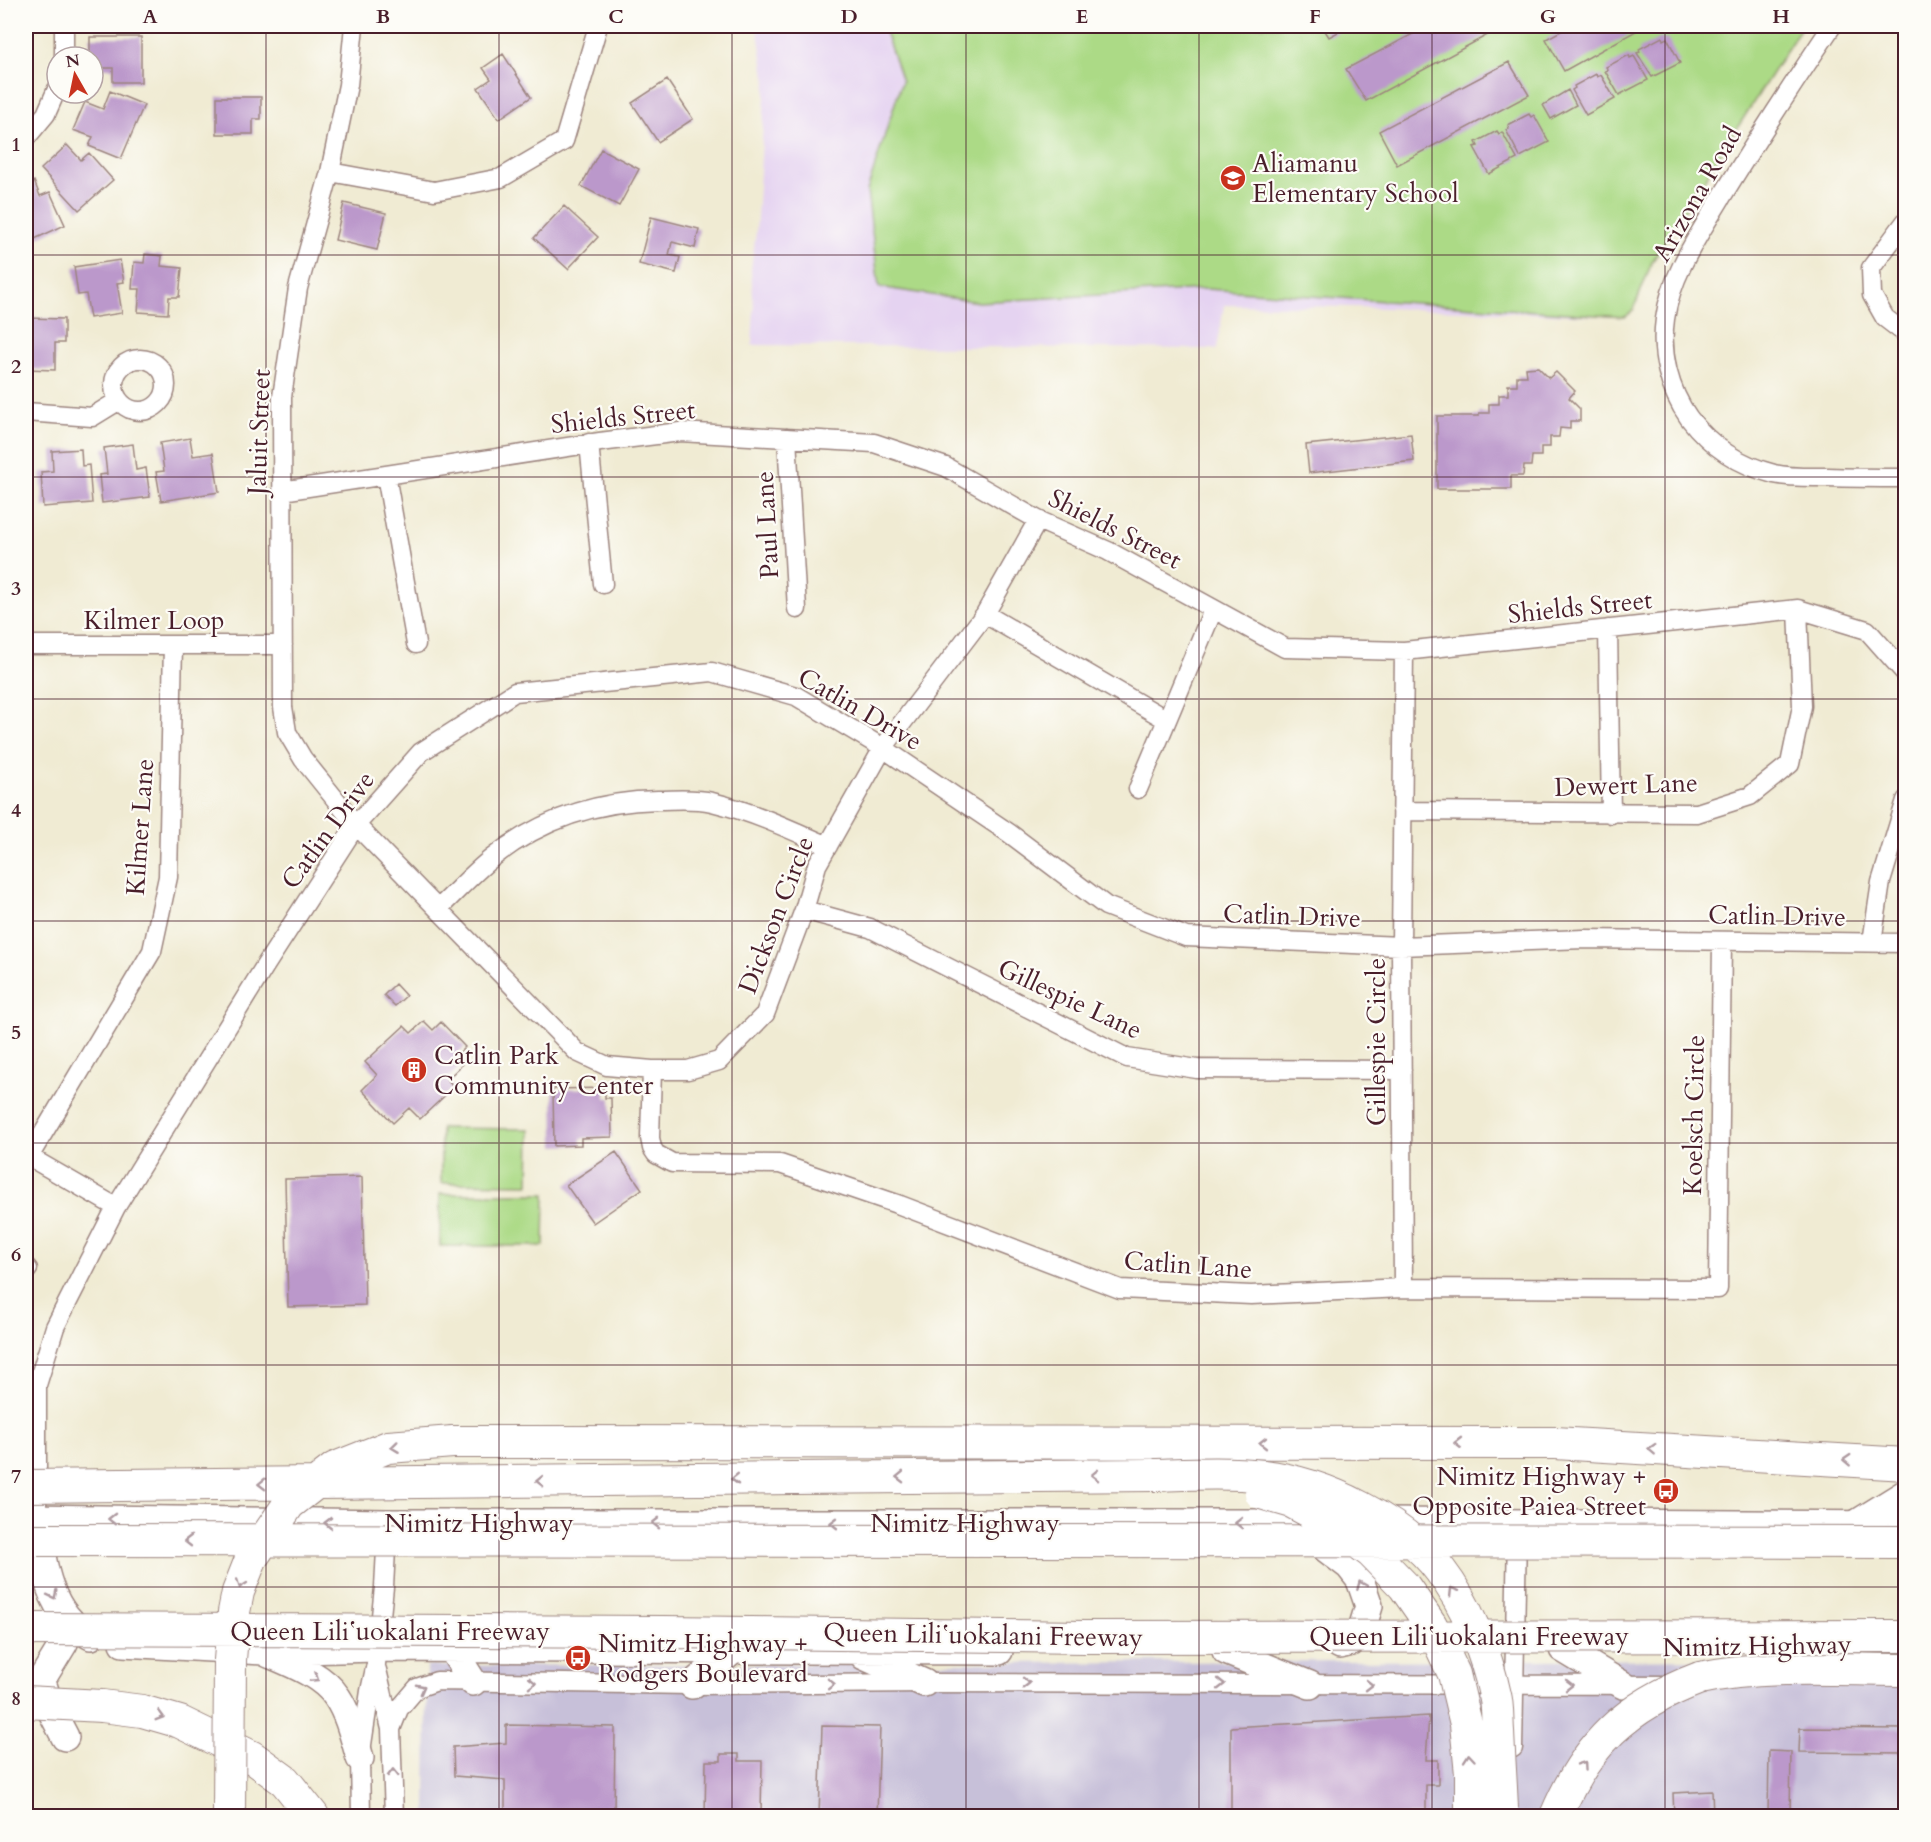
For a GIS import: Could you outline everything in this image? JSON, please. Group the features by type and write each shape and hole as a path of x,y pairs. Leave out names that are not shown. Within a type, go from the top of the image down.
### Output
{"highway":[{"path":"229,1816 230,1660 234,1612 238,1592 251,1559 289,1504 335,1468 387,1447 453,1442 1555,1443 1905,1464"},
{"path":"1154,1475 1243,1488 1292,1502 1334,1524 1371,1552 1404,1586 1431,1625 1454,1674 1466,1724 1471,1774 1471,1816"},
{"path":"30,1483 1265,1476 1304,1485 1343,1498 1378,1517 1411,1541 1440,1570 1461,1604 1480,1645 1496,1696 1502,1816"},
{"path":"29,1525 1905,1542"},
{"name":"Queen Liliʻuokalani Freeway","path":"26,1629 1085,1636 1905,1636"},
{"path":"1556,1816 1576,1774 1595,1748 1617,1725 1642,1705 1670,1690 1700,1678 1731,1671 1763,1669 1905,1670"},
{"path":"31,1693 142,1711 180,1722 252,1757 285,1781 313,1816"},
{"path":"216,1738 286,1816"}],"main road":[{"path":"1855,1525 1905,1493"},
{"name":"Nimitz Highway","path":"29,1525 1517,1522 1905,1525"},
{"path":"1281,1523 1324,1547 1348,1566 1360,1580 1369,1606 1361,1632 1352,1642 1316,1651"},
{"path":"26,1578 29,1525"},
{"path":"29,1525 55,1599 71,1622 84,1633 103,1642"},
{"name":"Nimitz Highway","path":"26,1642 103,1642 376,1656 452,1649 854,1652 1515,1651 1905,1644"},
{"path":"64,1643 31,1693 52,1712 65,1737"},
{"path":"452,1649 473,1682"},
{"path":"1563,1649 1623,1685"},
{"path":"264,1651 292,1664 321,1682 336,1695 346,1714 360,1758"},
{"path":"692,1685 732,1651"},
{"path":"1226,1651 1310,1685"},
{"path":"854,1652 924,1683"}],"street":[{"path":"64,26 64,45"},
{"name":"Jaluit Street","path":"354,26 348,85 330,172 298,288 282,397 283,707 287,732 303,759 356,825 439,909"},
{"path":"330,172 434,191 501,178 564,141 598,26"},
{"name":"Arizona Road","path":"1832,26 1766,125 1689,252 1670,296 1665,319 1663,343 1666,366 1673,389 1690,419 1713,445 1733,459 1777,475 1905,478"},
{"path":"26,138 46,114 50,105"},
{"path":"1905,221 1871,268 1872,295 1885,318 1905,334"},
{"path":"26,412 92,417 118,401"},
{"name":"Shields Street","path":"282,491 589,443 680,432 874,443 946,467 1038,520 1108,551 1285,648 1404,651 1798,609 1868,630 1905,674"},
{"name":"Paul Lane","path":"787,438 797,609"},
{"path":"589,443 603,584"},
{"path":"386,475 416,644"},
{"name":"Dickson Circle","path":"439,909 577,1052 607,1065 652,1070 688,1070 719,1061 765,1014 804,910 817,865 883,748 985,614 1038,520"},
{"name":"Dewert Lane","path":"1402,811 1697,813 1750,796 1790,764 1802,706 1798,609"},
{"path":"1138,789 1213,610"},
{"path":"985,614 1167,720"},
{"path":"1608,629 1611,814"},
{"name":"Kilmer Loop","path":"26,645 283,645"},
{"name":"Kilmer Lane","path":"27,1156 152,951 168,877 173,645"},
{"name":"Gillespie Circle","path":"1404,651 1401,946 1404,1288"},
{"name":"Catlin Drive","path":"29,1525 37,1385 55,1327 116,1207 265,966 356,825 421,752 515,692 712,672 796,696 883,748 1009,833 1106,906 1186,937 1401,946 1584,939 1905,943"},
{"path":"439,909 492,858 520,838 557,818 591,808 635,800 710,801 760,816 828,846"},
{"path":"1872,942 1881,882 1905,800"},
{"name":"Gillespie Lane","path":"804,910 870,928 1127,1058 1197,1069 1402,1070"},
{"name":"Koelsch Circle","path":"1718,1289 1722,941"},
{"name":"Catlin Lane","path":"652,1070 650,1138 656,1155 672,1162 780,1164 900,1205 1120,1289 1251,1295 1404,1288 1718,1289"},
{"path":"27,1156 116,1207"},
{"path":"1510,1816 1515,1685 1517,1522"},
{"path":"361,1816 360,1758 384,1587 387,1524"},
{"path":"376,1656 391,1730 394,1816"},
{"path":"391,1730 399,1709 417,1688 437,1681 692,1685 924,1683 1905,1685"}],"shaded area":[{"name":"Aliamanu Elementary School","path":"757,26 1802,26 1652,262 1633,311 1625,317 1358,307 1224,305 1217,349 752,345 754,308 751,270 756,232 766,82"},
{"path":"1728,1659 1905,1661 1905,1816 426,1816 427,1666"}],"green space":[{"name":"Aliamanu Elementary School","path":"883,26 1802,26 1652,262 1633,311 1625,317 1206,289 978,302 879,287 867,191 902,81"},
{"path":"441,1128 530,1129 529,1184 441,1183"},
{"path":"440,1194 545,1194 544,1246 440,1246"}],"building":[{"path":"1322,26 1349,26 1329,37"},
{"path":"1428,26 1492,26 1495,31 1366,101 1346,69"},
{"path":"1570,26 1645,26 1564,71 1546,39"},
{"path":"90,37 141,37 141,82 113,82 113,68 105,68 105,45 90,45"},
{"path":"1662,37 1663,40 1667,38 1680,63 1652,77 1637,53 1640,52 1639,49"},
{"path":"503,54 531,97 499,119 478,88 491,79 483,68"},
{"path":"1629,55 1630,58 1634,56 1648,80 1619,95 1605,71 1608,70 1606,67"},
{"path":"1509,62 1529,95 1397,165 1379,131"},
{"path":"1596,74 1597,77 1601,75 1615,99 1586,115 1572,90 1574,86"},
{"path":"667,80 693,119 658,142 632,103"},
{"path":"1568,90 1576,105 1551,119 1543,105"},
{"path":"110,91 144,105 121,159 89,146 93,137 73,130 84,105 93,105 103,109"},
{"path":"217,97 261,97 261,119 253,119 253,134 217,134"},
{"path":"1529,114 1531,117 1534,115 1549,142 1520,157 1506,130 1509,129 1508,125"},
{"path":"1497,131 1499,134 1502,132 1517,159 1489,174 1474,147 1478,146 1476,142"},
{"path":"67,145 81,160 89,153 113,180 79,210 41,169"},
{"path":"601,149 639,169 619,206 581,186"},
{"path":"34,181 40,196 50,192 65,225 26,243 26,185"},
{"path":"344,203 386,213 377,250 335,240"},
{"path":"564,206 598,237 568,269 534,238"},
{"path":"651,217 699,229 695,248 672,242 669,255 680,257 676,273 639,264"},
{"path":"145,254 162,256 161,266 182,268 179,297 169,297 168,314 138,312 140,289 132,289 134,262 144,263"},
{"path":"120,260 124,282 117,283 122,313 90,318 86,294 78,295 74,267"},
{"path":"26,318 64,319 64,343 55,343 55,370 26,369"},
{"path":"1538,367 1549,378 1556,372 1575,391 1569,398 1580,409 1580,421 1570,421 1570,429 1560,428 1559,437 1550,437 1550,447 1541,447 1541,456 1532,456 1531,466 1524,466 1523,476 1511,476 1511,489 1437,489 1437,416 1479,416 1479,413 1489,413 1489,404 1499,404 1499,395 1508,395 1508,385 1517,385 1517,376 1527,376 1526,368"},
{"path":"1411,434 1414,461 1309,473 1306,445"},
{"path":"190,438 193,456 213,453 219,492 161,501 156,472 164,471 160,443"},
{"path":"26,443 30,443 31,497 26,497"},
{"path":"133,444 136,470 146,468 150,497 102,503 99,475 107,474 104,448"},
{"path":"81,449 82,466 89,465 92,503 43,507 41,472 53,471 52,451"},
{"path":"395,984 406,996 395,1006 384,995"},
{"name":"Catlin Park Community Center","path":"424,1021 433,1030 441,1022 465,1047 455,1057 462,1065 447,1079 454,1087 420,1119 409,1108 393,1123 362,1090 377,1075 365,1062 404,1026 411,1033"},
{"path":"605,1088 605,1098 611,1098 612,1137 581,1138 581,1145 554,1146 553,1089"},
{"path":"616,1152 642,1189 593,1223 566,1185"},
{"path":"362,1177 365,1305 288,1307 285,1179"},
{"path":"1429,1716 1426,1760 1438,1760 1438,1785 1426,1785 1426,1816 1231,1816 1231,1727"},
{"path":"506,1725 615,1727 614,1816 505,1816 505,1780 454,1776 453,1747 506,1743"},
{"path":"822,1726 880,1727 877,1816 819,1816"},
{"path":"1800,1728 1906,1729 1906,1753 1799,1752"},
{"path":"1769,1751 1791,1752 1790,1816 1768,1816"},
{"path":"721,1754 739,1754 739,1761 762,1761 761,1816 705,1816 706,1761 721,1761"},
{"path":"1712,1791 1713,1816 1674,1816 1673,1793"}],"place":[{"name":"Aliamanu Elementary School","path":"1233,178"},
{"name":"Catlin Park Community Center","path":"414,1070"},
{"name":"Nimitz Highway + Opposite Paiea Street","path":"1666,1491"},
{"name":"Nimitz Highway + Rodgers Boulevard","path":"578,1658"}]}
